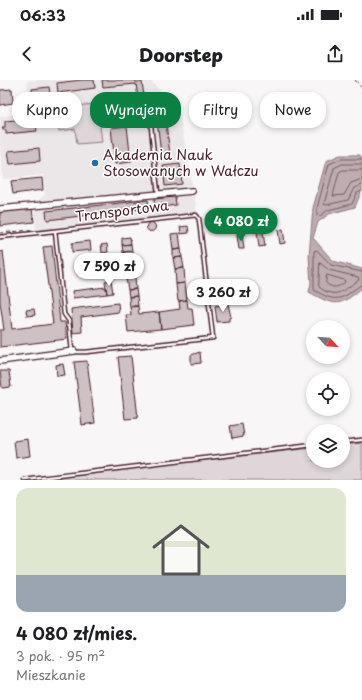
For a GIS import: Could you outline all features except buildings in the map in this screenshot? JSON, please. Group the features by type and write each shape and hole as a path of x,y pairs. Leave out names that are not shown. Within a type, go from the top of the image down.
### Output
{"street":[{"path":"0,209 192,191"},
{"name":"Transportowa","path":"0,361 73,352"}],"lane":[{"path":"151,128 158,194"},
{"name":"Transportowa","path":"0,237 196,215 199,219 213,338 86,352 73,352"},
{"path":"55,231 64,314 69,321 73,352"},
{"path":"350,441 362,440"},
{"path":"25,480 306,446"}],"path":[{"path":"355,80 362,88"}],"shaded area":[{"name":"Akademia Nauk Stosowanych w Wałczu","path":"150,80 161,92 90,92 90,128 181,128 181,122 197,213 36,232 34,204 45,195 43,175 3,179 0,151 0,117 12,115 12,128 82,128 82,92 28,92 27,81"},
{"path":"90,104 90,128 100,128 102,142 77,144 75,129 59,131 59,128 82,128 82,105"},
{"path":"362,443 362,480 26,480 306,449 306,468 350,468 350,444"}],"water":[{"path":"340,155 360,155 362,159 362,190 355,207 329,214 318,222 313,238 333,261 362,269 362,288 342,302 336,303 325,300 309,292 311,283 309,256 313,208 326,161"}],"place":[{"name":"Akademia Nauk Stosowanych w Wałczu","path":"95,163"}]}
